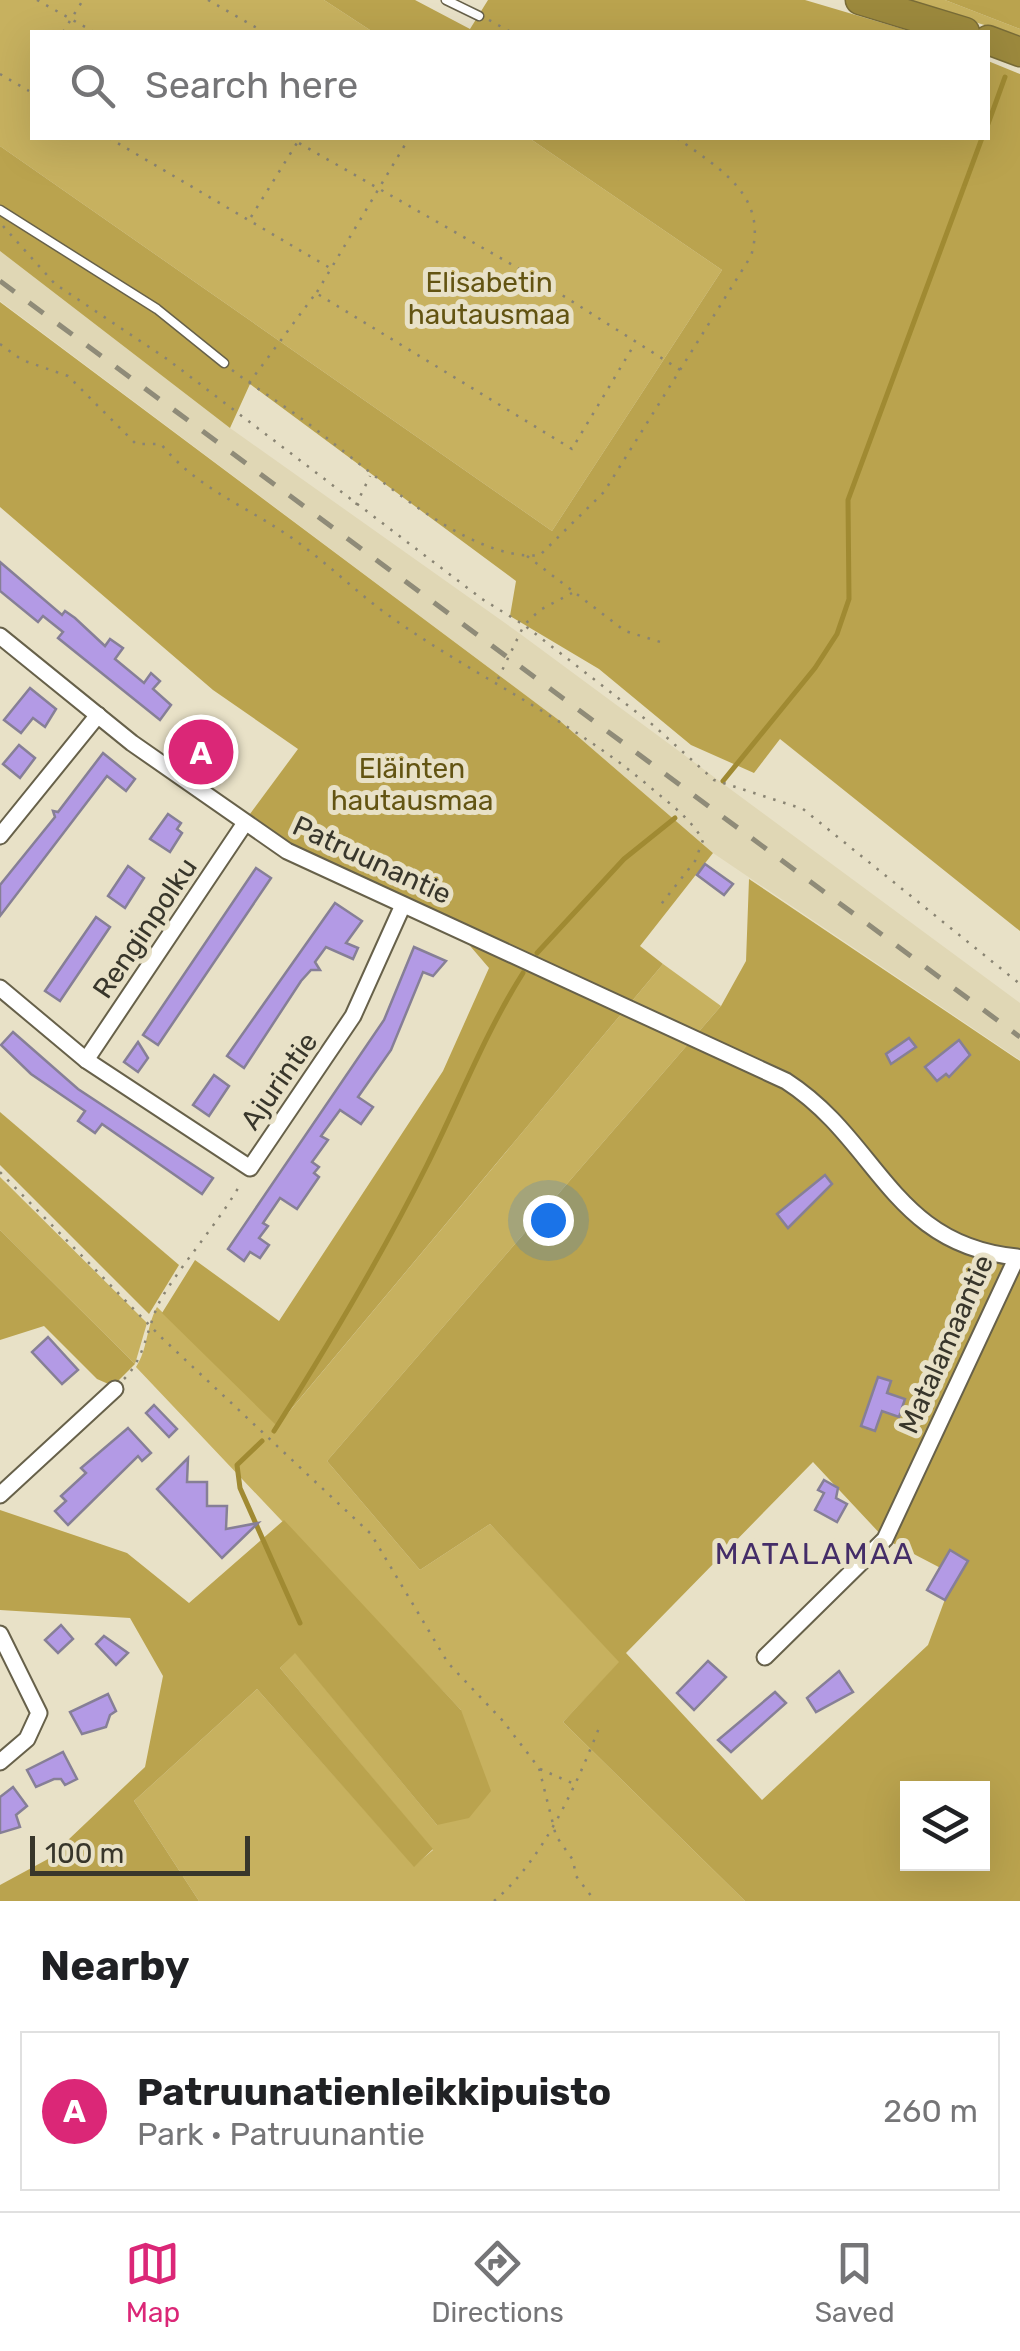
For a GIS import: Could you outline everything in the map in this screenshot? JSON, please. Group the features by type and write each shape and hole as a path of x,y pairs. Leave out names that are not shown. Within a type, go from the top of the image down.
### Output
{"highway":[{"path":"860,0 958,30"},
{"path":"990,41 1020,52"}],"street":[{"name":"Patruunantie","path":"0,636 98,715 287,851 597,991"},
{"path":"0,836 98,715"},
{"name":"Renginpolku","path":"86,1060 245,823"},
{"name":"Ajurintie","path":"0,988 86,1060 250,1168 352,1016 403,904"},
{"name":"Matalamaantie","path":"597,991 800,1090 844,1131 900,1200 938,1235 962,1247 1019,1254 885,1539 765,1657"},
{"path":"0,1495 115,1389"},
{"path":"0,1634 39,1714 27,1739 0,1762"}],"lane":[{"path":"446,0 478,16"},
{"path":"0,210 158,308 224,364"}],"path":[{"path":"37,0 90,30"},
{"path":"65,30 83,0"},
{"path":"208,0 260,30"},
{"path":"478,16 507,30"},
{"path":"0,74 30,91"},
{"path":"112,140 330,268"},
{"path":"249,219 299,140 532,276 634,345 682,372"},
{"path":"249,383 316,293 408,140"},
{"path":"224,364 302,419 371,475 454,528 489,546 526,556 540,555 586,515 682,372 751,256 758,225 751,205 733,182 679,140"},
{"path":"0,221 55,284 154,348 458,584 524,625 653,725 714,780 803,809 1020,984"},
{"path":"316,293 572,449 634,345"},
{"path":"0,344 22,360 68,376 136,444 162,444 181,468 218,496 259,516 324,559 383,611 601,744 692,822 703,840 695,861 659,907"},
{"path":"355,506 371,475"},
{"path":"526,556 624,631 667,644"},
{"path":"497,681 524,625 540,610 572,593"},
{"path":"115,1389 142,1358 149,1323 250,1168"},
{"path":"0,1172 149,1323 363,1524 389,1557 410,1604 448,1662 503,1721 539,1768 552,1821 576,1876 595,1901"},
{"path":"494,1901 520,1874 574,1784 600,1728"},
{"path":"539,1768 574,1784"}],"shaded area":[{"path":"0,251 230,428 519,633 1020,1003 1020,1060 713,853 560,721 0,301"}],"green space":[{"name":"Elisabetin hautausmaa","path":"0,0 324,0 370,30 30,30 30,140 532,140 722,270 552,531 0,146"},
{"path":"324,0 415,0 470,29 488,0 805,0 906,30 370,30"},
{"path":"904,0 945,0 1020,29 1020,36"},
{"path":"945,0 1020,0 1020,29"},
{"path":"990,62 1020,74 1020,931 780,739 754,773 691,745 599,669 510,616 516,581 250,384 230,428 0,251 0,146 552,531 722,270 532,140 990,140"},
{"name":"Eläinten hautausmaa","path":"0,302 560,721 713,853 640,946 663,964 277,1426 162,1313 195,1260 279,1321 443,1071 489,968 459,933 290,846 247,818 298,749 213,690 0,507"},
{"path":"749,879 1020,1061 1020,1901 745,1901 563,1722 619,1662 490,1524 420,1570 327,1461 721,1006 746,961","holes":["813,1462 885,1539 954,1575 928,1645 762,1800 626,1653"]},
{"path":"663,964 721,1006 327,1461 420,1570 490,1524 620,1662 563,1722 745,1901 199,1901 134,1801 257,1689 414,1866 433,1850 280,1668 295,1652 437,1825 461,1710 136,1367 157,1307 278,1425"},
{"path":"0,1112 179,1265 149,1314 0,1165"},
{"path":"0,1177 147,1323 135,1364 0,1230"},
{"path":"0,1230 135,1364 113,1386 97,1379 44,1326 0,1340"},
{"path":"0,1510 127,1553 189,1603 284,1520 461,1710 491,1791 469,1818 437,1825 295,1653 280,1668 433,1849 414,1867 257,1689 134,1801 199,1901 0,1901 0,1885 48,1859 145,1767 163,1676 130,1618 0,1610"}],"building":[{"path":"0,562 62,615 65,611 75,618 105,646 110,639 123,648 115,659 144,683 151,673 160,681 153,689 171,705 160,720 58,638 63,632 43,616 38,622 0,591"},
{"path":"30,688 56,709 45,727 33,718 21,733 4,720"},
{"path":"19,745 35,758 20,778 3,764"},
{"path":"103,753 135,779 126,791 107,776 0,916 0,885 55,817 53,811 58,812"},
{"path":"168,814 181,823 177,829 182,833 170,852 150,839"},
{"path":"705,864 733,884 724,895 697,875"},
{"path":"128,866 144,878 125,908 108,896"},
{"path":"256,868 271,878 158,1045 143,1035"},
{"path":"335,903 362,921 346,943 358,948 353,959 326,947 315,962 320,970 311,970 301,981 244,1068 227,1056"},
{"path":"96,917 110,927 60,1001 45,991"},
{"path":"414,947 446,961 433,976 423,972 391,1050 358,1097 373,1107 361,1124 340,1110 321,1136 328,1140 312,1162 319,1167 314,1173 319,1177 297,1209 280,1198 263,1223 268,1226 259,1238 269,1245 260,1258 250,1252 244,1261 228,1249 384,1020"},
{"path":"13,1032 78,1089 213,1178 202,1194 102,1124 95,1133 78,1121 85,1111 31,1074 1,1045"},
{"path":"909,1038 916,1047 891,1064 886,1054"},
{"path":"959,1040 970,1055 949,1077 946,1074 937,1081 925,1067"},
{"path":"138,1042 148,1058 138,1072 124,1062"},
{"path":"214,1075 229,1086 209,1116 193,1105"},
{"path":"825,1175 832,1184 788,1228 777,1214"},
{"path":"48,1337 78,1370 62,1384 32,1352"},
{"path":"878,1377 891,1381 887,1393 905,1399 899,1417 882,1411 875,1431 861,1426"},
{"path":"154,1405 177,1429 169,1437 146,1413"},
{"path":"128,1428 151,1453 142,1461 138,1456 68,1525 55,1511 66,1501 61,1496 86,1473 81,1468"},
{"path":"188,1458 187,1482 207,1482 207,1506 227,1506 226,1529 258,1523 222,1558 157,1489"},
{"path":"824,1480 838,1488 836,1498 847,1504 837,1522 815,1510 824,1493 818,1490"},
{"path":"950,1550 968,1561 945,1600 927,1590"},
{"path":"61,1625 73,1639 58,1653 45,1640"},
{"path":"104,1636 128,1653 116,1665 96,1644"},
{"path":"708,1661 726,1677 694,1710 677,1693"},
{"path":"839,1671 853,1692 816,1712 807,1698"},
{"path":"775,1692 786,1703 731,1752 718,1740"},
{"path":"108,1694 116,1711 106,1727 82,1734 70,1712"},
{"path":"63,1752 77,1779 65,1785 61,1779 54,1779 36,1787 27,1770"},
{"path":"13,1787 27,1806 16,1815 20,1827 0,1833 0,1797"}],"waterway":[{"path":"990,118 1005,77"},
{"path":"723,781 815,668 837,634 849,599 848,500 981,140"},
{"path":"537,953 624,859 675,818"},
{"path":"274,1431 391,1233 484,1043 523,973"},
{"path":"262,1441 237,1465 240,1488 300,1623"}],"railway":[{"path":"0,281 1020,1037"}],"place":[{"name":"Patruunatienleikkipuisto","path":"201,752"}],"district":[{"name":"MATALAMAA","path":"815,1554"}]}
